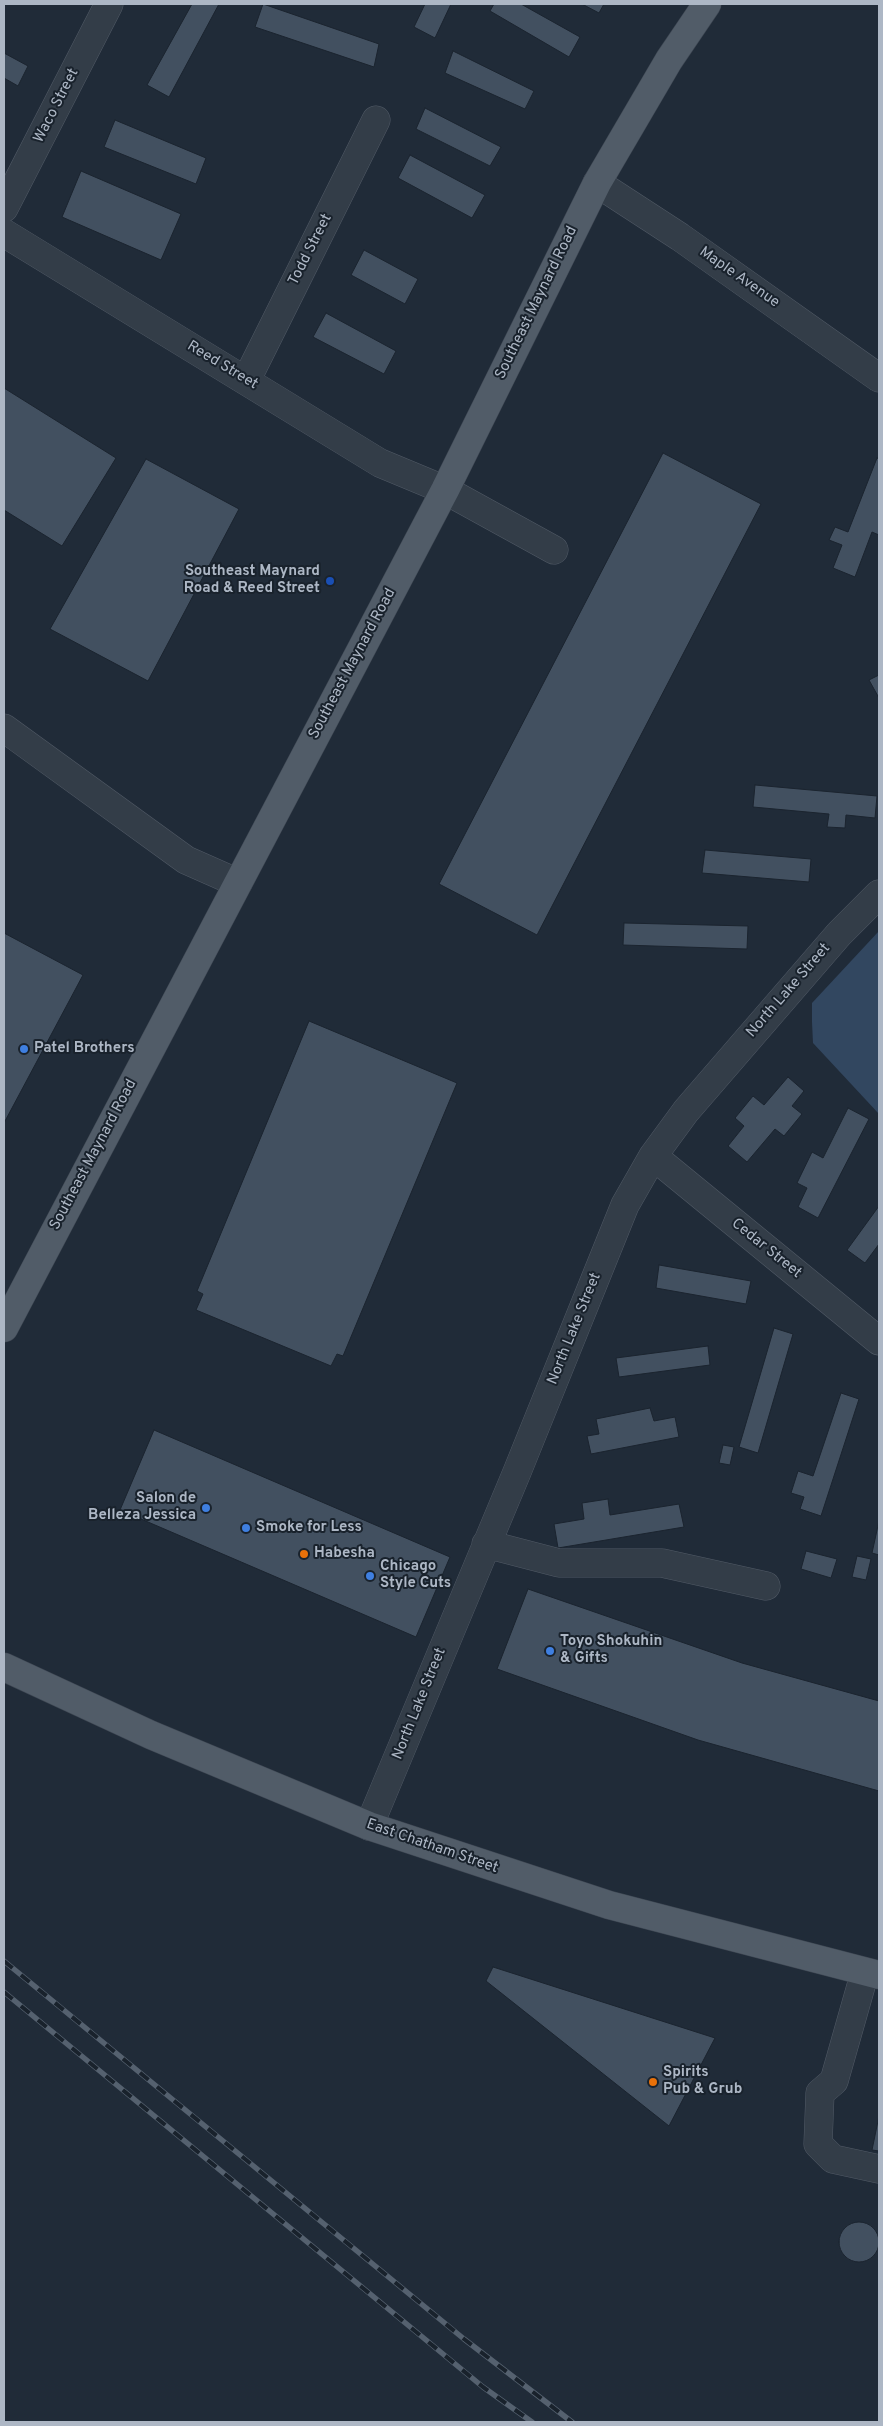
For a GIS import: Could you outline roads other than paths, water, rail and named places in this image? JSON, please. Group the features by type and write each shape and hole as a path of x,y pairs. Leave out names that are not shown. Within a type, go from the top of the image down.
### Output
{"main road":[{"name":"Southeast Maynard Road","path":"4,1328 445,490 596,183 669,60 707,4"},
{"name":"East Chatham Street","path":"4,1667 151,1735 370,1826 609,1905 872,1973"}],"street":[{"name":"Waco Street","path":"4,208 109,4"},
{"name":"Todd Street","path":"246,381 376,120"},
{"name":"Maple Avenue","path":"596,183 703,252 879,378"},
{"name":"Reed Street","path":"4,233 380,463 445,490 554,550"},
{"path":"4,728 186,860 238,883"},
{"name":"North Lake Street","path":"370,1826 625,1205 653,1156 686,1111 758,1025 839,934 879,894"},
{"name":"Cedar Street","path":"653,1156 879,1342"},
{"path":"486,1544 559,1564 662,1563 766,1586"},
{"path":"872,1973 834,2081 820,2094 818,2144 833,2159 879,2169"}],"water":[{"path":"879,931 879,1114 813,1043 812,1003"}],"railway":[{"path":"4,1961 464,2339 572,2422"},
{"path":"4,1992 483,2387 532,2422"}],"place":[{"name":"Southeast Maynard Road & Reed Street","path":"330,581"},
{"name":"Patel Brothers","path":"24,1049"},
{"name":"Salon de Belleza Jessica","path":"206,1508"},
{"name":"Smoke for Less","path":"246,1528"},
{"name":"Habesha","path":"304,1554"},
{"name":"Chicago Style Cuts","path":"370,1576"},
{"name":"Toyo Shokuhin & Gifts","path":"550,1651"},
{"name":"Spirits Pub & Grub","path":"653,2082"}]}
